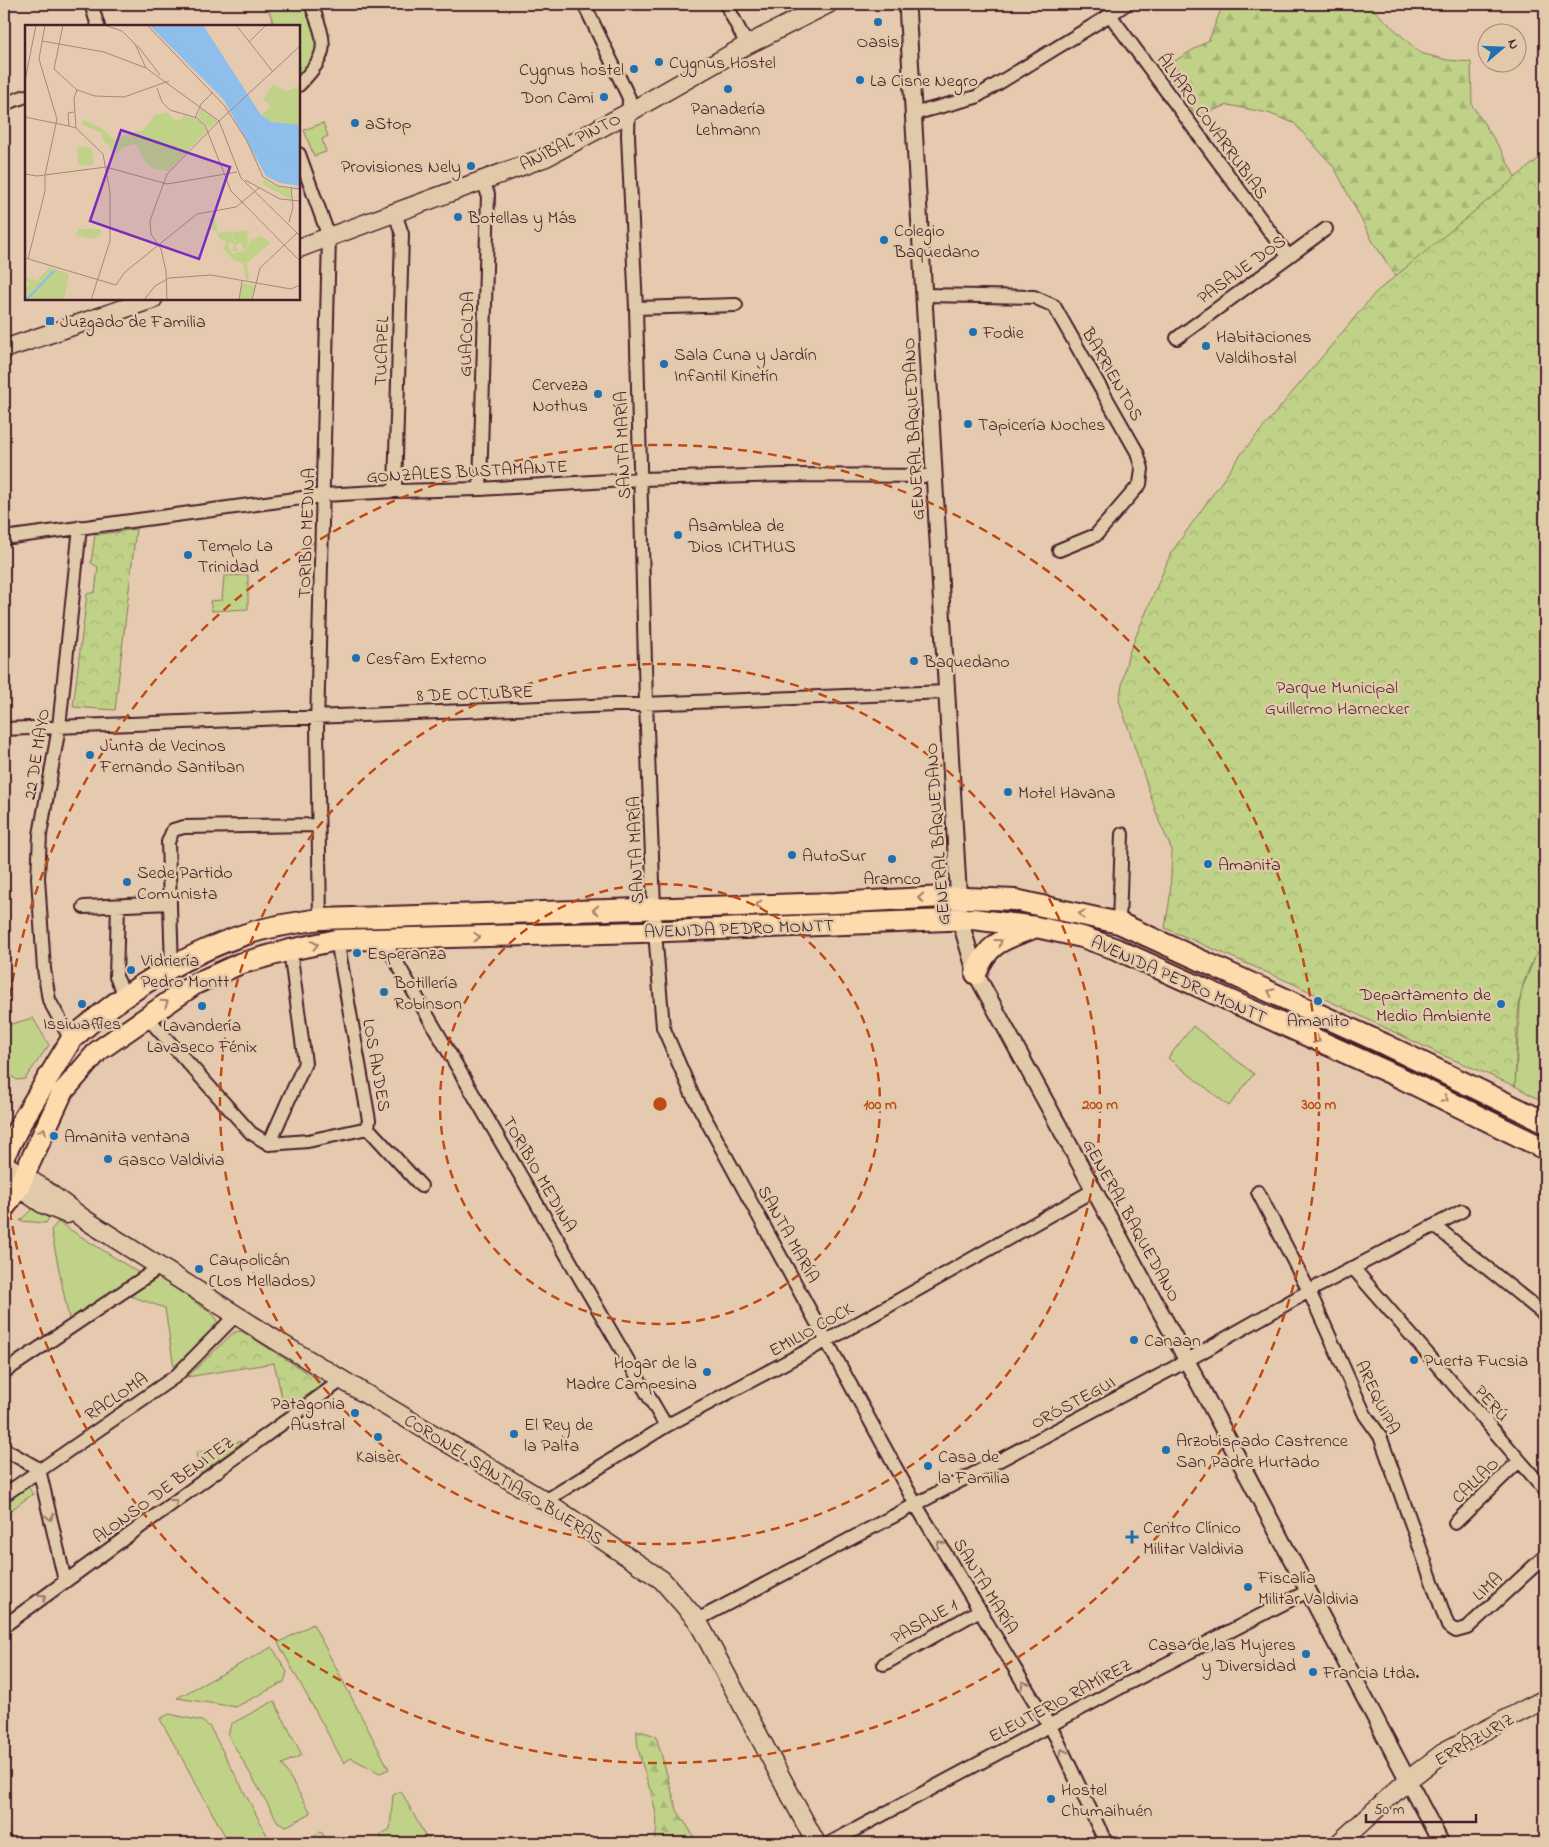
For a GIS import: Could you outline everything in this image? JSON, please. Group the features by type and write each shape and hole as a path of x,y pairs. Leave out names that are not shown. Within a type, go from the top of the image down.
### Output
{"main road":[{"name":"ANÍBAL PINTO","path":"300,248 483,182 546,157 747,45 828,4"},
{"path":"4,349 151,300"},
{"name":"AVENIDA PEDRO MONTT","path":"4,1156 22,1121 71,1040 126,996 172,968 237,938 282,925 320,919 959,897 1015,900 1119,923 1410,1057 1545,1122"},
{"path":"384,917 384,939"},
{"name":"AVENIDA PEDRO MONTT","path":"4,1208 15,1181 53,1110 73,1077 98,1051 177,995 215,975 239,964 337,940 655,932 960,920 993,921 1036,927 1082,937 1116,948 1401,1078 1545,1148"},
{"path":"976,974 982,961 995,944 1014,933 1036,927"},
{"path":"1401,1078 1410,1057"},
{"path":"4,1132 22,1121"},
{"name":"CORONEL SANTIAGO BUERAS","path":"4,1164 15,1181 56,1210 84,1219 342,1380 545,1500 662,1580 697,1620 816,1843"},
{"name":"ERRÁZURIZ","path":"1339,1843 1408,1780 1447,1750 1545,1699"}],"street":[{"path":"91,4 98,25"},
{"path":"300,84 317,66 322,53 324,37 311,4"},
{"name":"SANTA MARÍA","path":"584,4 629,98 646,703 655,932 663,1027 692,1094 828,1340 916,1505 1049,1726 1106,1843"},
{"path":"726,4 747,45"},
{"name":"GENERAL BAQUEDANO","path":"906,4 960,920 976,974 1186,1360 1441,1843"},
{"path":"913,114 976,97 1110,16 1126,4"},
{"name":"ÁLVARO COVARRUBIAS","path":"1110,16 1288,256"},
{"path":"4,104 25,96"},
{"name":"TORIBIO MEDINA","path":"300,157 330,237 318,716 317,825 320,919"},
{"name":"GUACOLDA","path":"480,489 488,194 483,182"},
{"name":"TUCAPEL","path":"395,213 402,234 395,491"},
{"name":"PASAJE DOS","path":"1177,338 1326,229"},
{"name":"BARRIENTOS","path":"924,294 1034,297 1054,306 1137,452 1142,469 1140,484 1096,535 1059,550"},
{"path":"636,308 736,305"},
{"name":"GONZALES BUSTAMANTE","path":"4,538 324,495 480,489 641,479 784,475 934,476"},
{"name":"22 DE MAYO","path":"71,1040 49,1000 44,969 38,878 40,836 59,727 80,527"},
{"name":"8 DE OCTUBRE","path":"4,729 947,692"},
{"path":"172,968 168,842 173,830 184,827 317,825"},
{"path":"1119,923 1122,834"},
{"path":"84,907 170,903"},
{"path":"118,906 116,977 126,996"},
{"name":"TORIBIO MEDINA","path":"384,939 666,1426"},
{"name":"LOS ANDES","path":"269,1144 308,1141 368,1128 369,1120 337,940"},
{"path":"146,1016 250,1133 269,1144 305,1063 290,950"},
{"path":"368,1128 421,1186"},
{"name":"EMILIO COCK","path":"545,1500 666,1426 828,1340 1094,1190"},
{"name":"AREQUIPA","path":"1258,1192 1309,1291 1364,1415 1380,1436 1448,1626"},
{"name":"ORÓSTEGUI","path":"697,1620 916,1505 1186,1360 1309,1291 1462,1211"},
{"path":"1435,1226 1545,1315"},
{"path":"4,1372 160,1268"},
{"name":"PERÚ","path":"1354,1269 1545,1490"},
{"name":"RACLOMA","path":"4,1495 176,1376 237,1314"},
{"name":"ALONSO DE BENITEZ","path":"4,1626 342,1380"},
{"path":"4,1450 39,1469 65,1581"},
{"name":"CALLAO","path":"1456,1523 1519,1461"},
{"name":"LIMA","path":"1448,1626 1456,1632 1467,1628 1545,1556"},
{"name":"ELEUTERIO RAMÍREZ","path":"830,1843 1308,1591"},
{"name":"PASAJE 1","path":"884,1664 980,1610"}],"green space":[{"path":"267,4 306,4 317,41 313,56 300,73 300,25 274,25"},
{"path":"1223,4 1371,4 1374,10 1420,53 1447,60 1471,62 1472,105 1501,150 1532,209 1410,297 1373,242 1334,167 1294,123 1268,113 1228,105 1197,116 1163,68 1209,40"},
{"path":"323,123 328,136 322,139 326,152 314,156 304,130"},
{"name":"Parque Municipal Guillermo Harnecker","path":"1543,155 1545,159 1545,944 1534,959 1526,975 1521,992 1518,1011 1515,1086 1440,1054 1296,985 1165,928 1170,897 1172,850 1159,821 1119,700 1128,655 1171,553 1242,453 1375,293"},
{"path":"136,529 115,710 73,707 87,594 95,592 98,567 91,563 95,535"},
{"path":"248,575 248,609 212,611 210,601 222,600 224,576"},
{"path":"636,914 636,922 445,929 445,927 461,926 479,920"},
{"path":"1545,944 1545,1103 1515,1086 1521,991 1537,953"},
{"path":"33,1018 49,1045 25,1079 17,1080 4,1071 4,1026"},
{"path":"1193,1026 1254,1074 1229,1106 1168,1058"},
{"path":"1437,1079 1545,1128 1545,1138 1443,1087"},
{"path":"32,1209 49,1218 46,1223 20,1221"},
{"path":"58,1222 139,1273 137,1278 71,1320 69,1319 51,1230"},
{"path":"159,1277 215,1316 218,1324 174,1368 165,1308 130,1296"},
{"path":"241,1331 319,1380 321,1385 285,1411 274,1363 187,1377 234,1332"},
{"path":"241,1441 241,1443 201,1473 196,1453"},
{"path":"28,1487 33,1494 4,1515 4,1504"},
{"path":"313,1624 389,1769 380,1773 351,1758 344,1763 278,1643"},
{"path":"272,1647 287,1672 284,1682 236,1707 177,1698"},
{"path":"274,1701 302,1755 282,1764 311,1813 287,1826 278,1822 228,1735 231,1724"},
{"path":"169,1714 202,1721 210,1727 268,1837 265,1843 229,1843 160,1719"},
{"path":"637,1730 656,1736 677,1810 698,1843 653,1843 656,1831 654,1803 640,1758"},
{"path":"401,1791 429,1843 385,1843 380,1835 390,1829 393,1795"},
{"path":"321,1831 328,1843 300,1843"}],"place":[{"name":"Oasis","path":"878,22"},
{"name":"Cygnus Hostel","path":"659,62"},
{"name":"Cygnus hostel","path":"634,69"},
{"name":"La Cisne Negro","path":"860,80"},
{"name":"Panadería Lehmann","path":"728,89"},
{"name":"Don Cami","path":"604,97"},
{"name":"aStop","path":"355,123"},
{"name":"Provisiones Nely","path":"471,166"},
{"name":"Botellas y Más","path":"458,217"},
{"name":"Colegio Baquedano","path":"884,240"},
{"name":"Juzgado de Familia","path":"50,321"},
{"name":"Fodie","path":"973,332"},
{"name":"Habitaciones Valdihostal","path":"1206,346"},
{"name":"Sala Cuna y Jardín Infantil Kinetín","path":"664,364"},
{"name":"Cerveza Nothus","path":"598,394"},
{"name":"Tapicería Noches","path":"968,424"},
{"name":"Asamblea de Dios ICHTHUS","path":"678,535"},
{"name":"Templo La Trinidad","path":"188,555"},
{"name":"Cesfam Externo","path":"356,658"},
{"name":"Baquedano","path":"914,661"},
{"name":"Junta de Vecinos Fernando Santiban","path":"90,755"},
{"name":"Motel Havana","path":"1008,792"},
{"name":"AutoSur","path":"792,855"},
{"name":"Aramco","path":"892,859"},
{"name":"Amanita","path":"1208,864"},
{"name":"Sede Partido Comunista","path":"127,882"},
{"name":"Esperanza","path":"357,953"},
{"name":"Vidriería Pedro Montt","path":"131,970"},
{"name":"Botillería Robinson","path":"384,992"},
{"name":"Amanito","path":"1318,1001"},
{"name":"Issiwaffles","path":"82,1004"},
{"name":"Departamento de Medio Ambiente","path":"1501,1004"},
{"name":"Lavandería Lavaseco Fénix","path":"202,1006"},
{"name":"Amanita ventana","path":"54,1136"},
{"name":"Gasco Valdivia","path":"108,1159"},
{"name":"Caupolicán (Los Mellados)","path":"199,1269"},
{"name":"Canaan","path":"1134,1340"},
{"name":"Puerta Fucsia","path":"1414,1360"},
{"name":"Hogar de la Madre Campesina","path":"707,1372"},
{"name":"Patagonia Austral","path":"355,1413"},
{"name":"El Rey de la Palta","path":"514,1434"},
{"name":"Kaiser","path":"378,1437"},
{"name":"Arzobispado Castrence San Padre Hurtado","path":"1166,1450"},
{"name":"Casa de la Familia","path":"928,1466"},
{"name":"Centro Clínico Militar Valdivia","path":"1132,1537"},
{"name":"Fiscalía Militar Valdivia","path":"1248,1587"},
{"name":"Casa de las Mujeres y Diversidad","path":"1306,1654"},
{"name":"Francia Ltda.","path":"1313,1672"},
{"name":"Hostel Chumaihuén","path":"1051,1799"}]}
